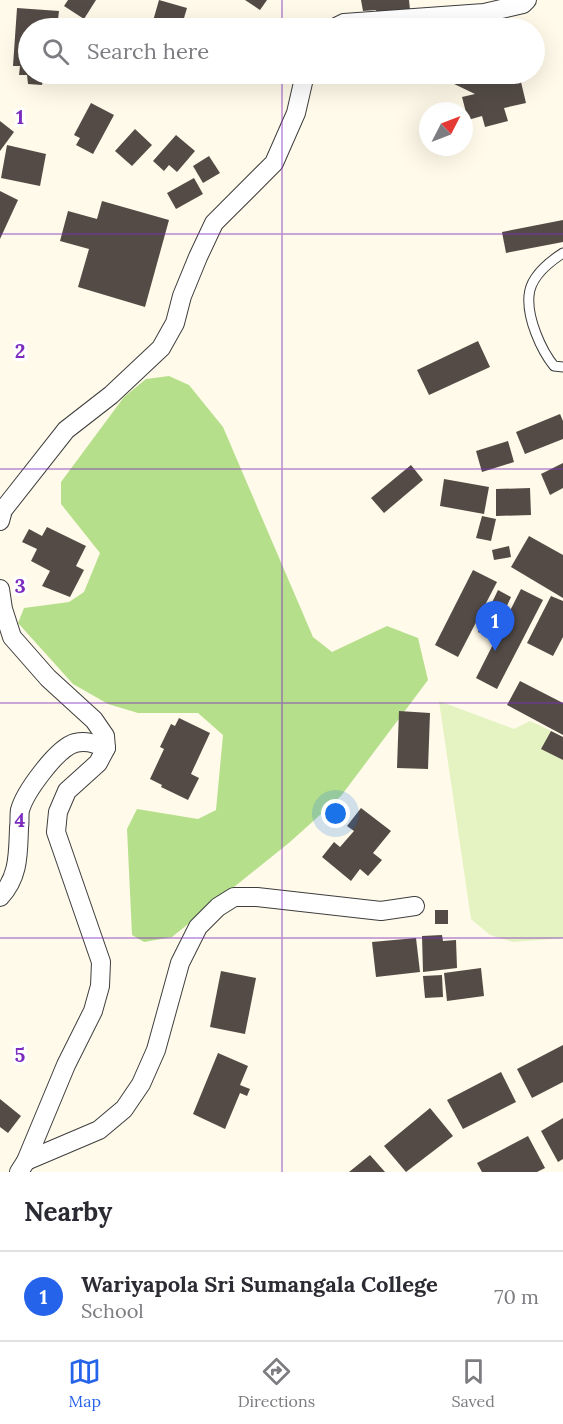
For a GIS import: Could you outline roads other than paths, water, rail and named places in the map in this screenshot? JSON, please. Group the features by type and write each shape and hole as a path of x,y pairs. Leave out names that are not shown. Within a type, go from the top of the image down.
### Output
{"street":[{"path":"414,18 484,13 522,4 527,0"},
{"path":"0,521 3,510 66,430 111,395 161,348 175,323 182,296 214,223 274,163 296,113 303,84"},
{"path":"0,589 3,609 12,637 48,678 94,720 105,736 106,748 98,763 67,791 58,812 56,832 100,962 100,986 93,1011 66,1065 23,1166"},
{"path":"0,897 12,882 17,866 20,809 39,775 56,755 73,743 89,741 106,748"},
{"path":"23,1166 99,1130 124,1109 141,1084 156,1050 180,963 198,927 218,907 234,897 257,897 381,910 415,906"}],"lane":[{"path":"563,253 548,262 535,278 528,295 534,327 546,355 554,366 563,367"}],"place":[{"name":"Wariyapola Sri Sumangala College","path":"495,651"}]}
